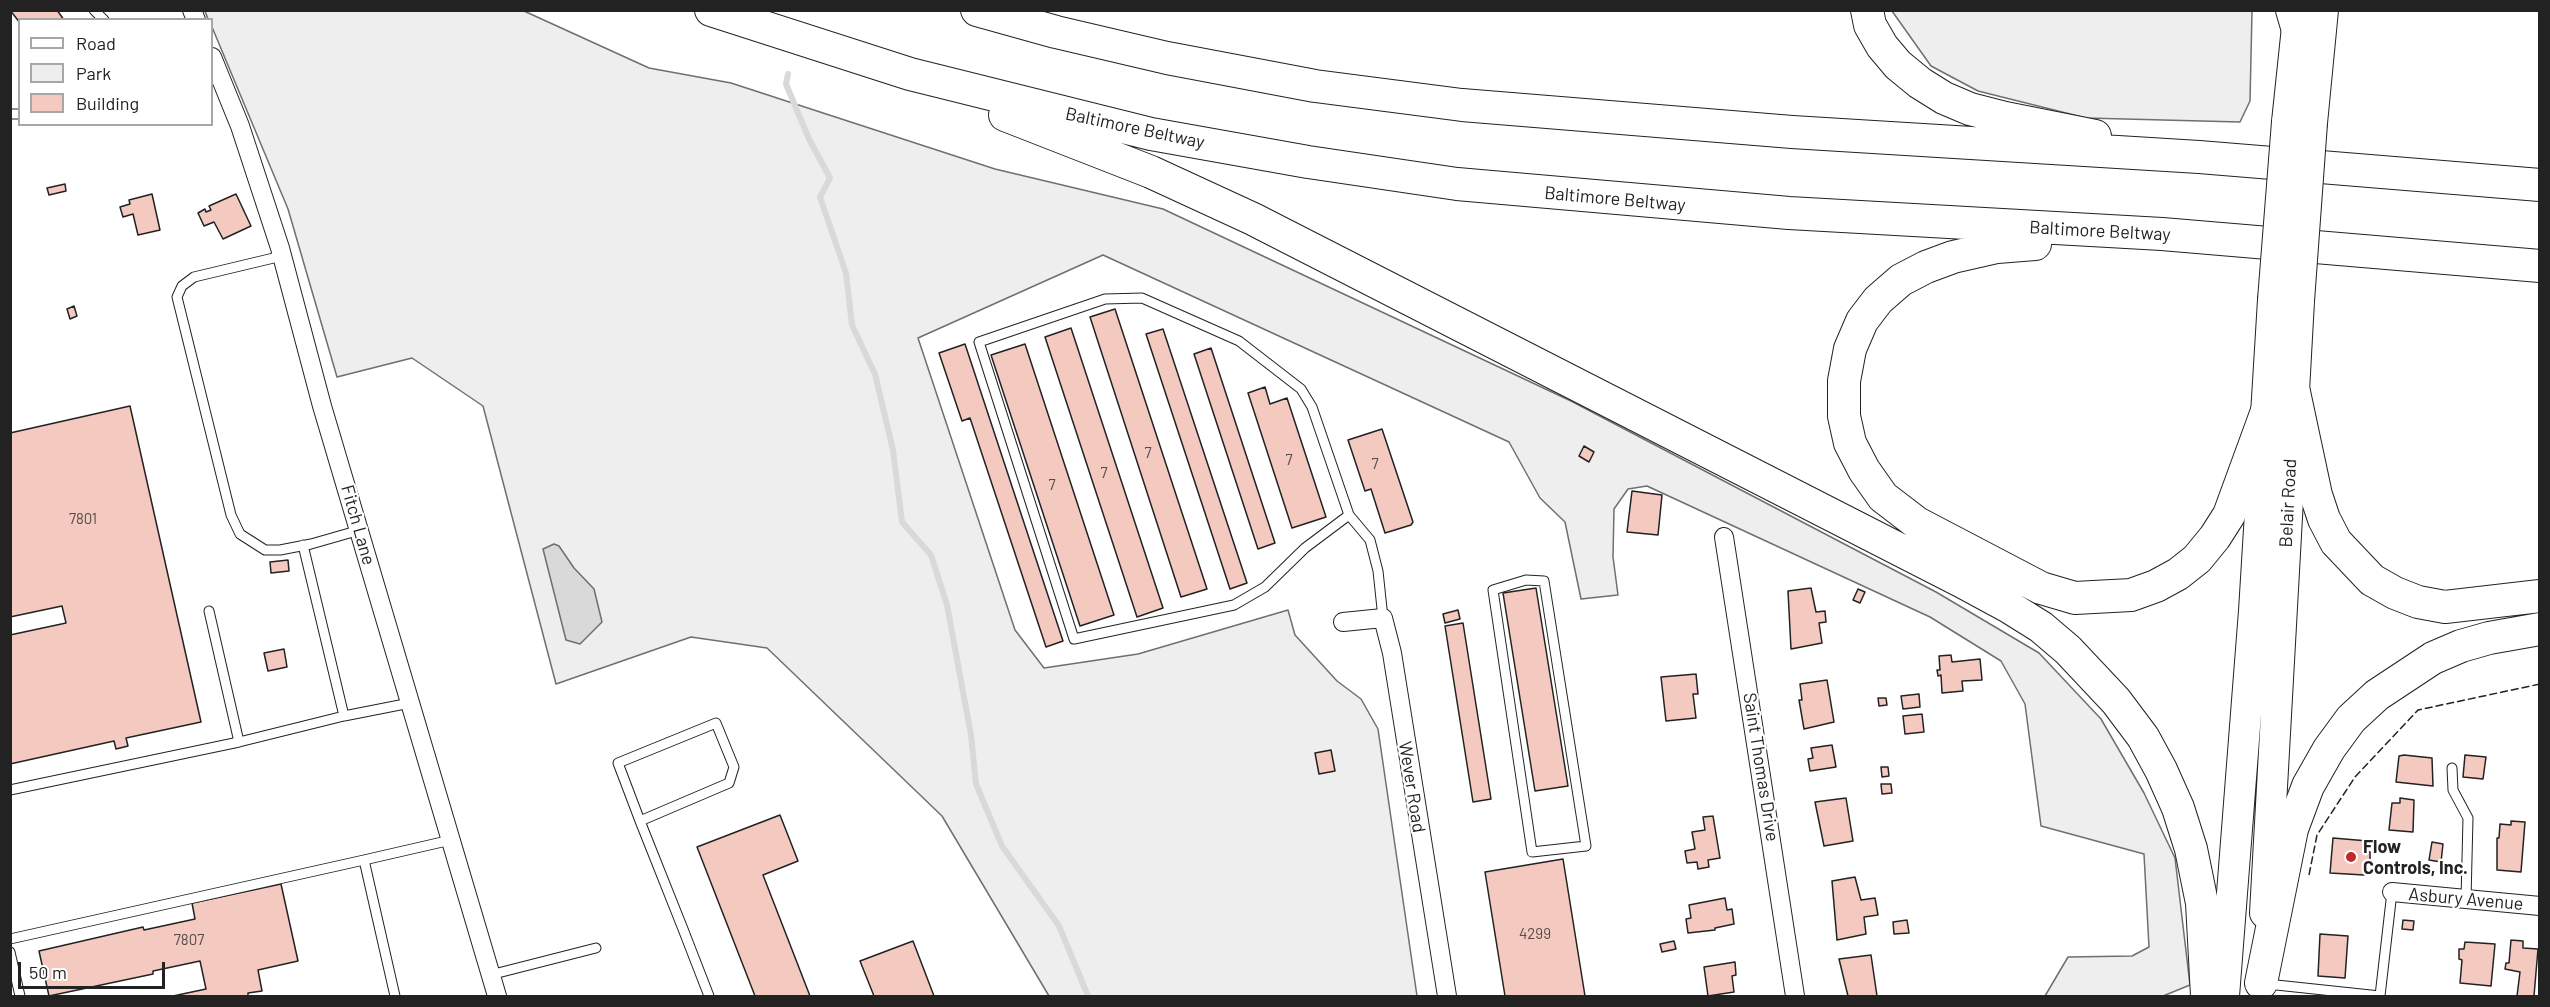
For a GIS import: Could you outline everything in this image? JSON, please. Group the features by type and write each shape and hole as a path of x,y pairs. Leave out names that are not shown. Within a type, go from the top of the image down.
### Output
{"highway":[{"name":"Baltimore Beltway","path":"711,10 910,74 1150,134 1308,162 1457,184 1789,213 2162,234 2540,266"},
{"path":"977,10 1056,32 1167,58 1315,86 1462,105 1792,132 2199,157 2540,185"},
{"path":"1867,10 1870,25 1882,46 1898,65 1920,84 1953,102 2006,118 2199,157"},
{"name":"Belair Road","path":"2224,996 2254,611 2266,411 2286,300 2300,123 2323,10"},
{"name":"Belair Road","path":"2294,19 2300,123"},
{"path":"910,74 1043,131 1151,172 1253,219 1961,581 2041,627 2068,650 2116,701 2143,736 2161,770 2178,808 2202,903 2207,996"},
{"path":"2476,179 2540,178"},
{"path":"2162,234 1997,247 1926,267 1901,280 1878,300 1862,321 1850,349 1844,381 1844,416 1850,443 1864,470 1884,497 1917,523 2041,588 2074,598 2131,595 2156,586 2178,574 2197,559 2216,537 2229,515 2266,411"},
{"path":"2477,262 2540,280"},
{"name":"Belair Road","path":"2261,990 2294,392 2286,300"},
{"path":"2294,392 2316,495 2324,519 2336,543 2372,580 2418,602 2445,606 2540,596"},
{"path":"2261,990 2292,829 2308,786 2329,749 2351,719 2377,695 2433,658 2489,638 2540,629"}],"street":[{"name":"Fitch Lane","path":"213,64 240,126 282,256 322,406 497,996"},
{"name":"Saint Thomas Drive","path":"1724,537 1795,996"},
{"path":"1343,622 1383,618"},
{"name":"Wever Road","path":"1383,618 1392,653 1447,996"},
{"name":"Asbury Avenue","path":"2392,892 2540,906"}],"lane":[{"path":"282,256 194,277 182,286 177,297 225,494 240,534 265,550 303,545 360,530"},
{"path":"1349,515 1305,548 1265,587 1234,605 1074,639 979,342 1105,298 1142,298 1239,341 1301,389 1312,406 1349,515 1370,540 1378,571 1383,618"},
{"path":"303,545 344,716"},
{"path":"1526,580 1544,581 1586,846 1532,852 1493,590 1506,585 1526,580"},
{"path":"208,610 239,742"},
{"path":"10,790 410,703"},
{"path":"640,821 729,783 734,767 716,723 618,763 640,821 709,996"},
{"path":"2451,768 2453,790 2468,818 2466,899"},
{"path":"10,939 451,840"},
{"path":"364,860 395,996"},
{"path":"2261,990 2380,996 2392,892"},
{"path":"490,975 596,948"},
{"path":"10,952 21,996"}],"green space":[{"path":"205,11 524,11 649,68 731,83 995,169 1163,209 1571,401 1936,592 2039,653 2101,719 2144,793 2175,858 2190,985 2163,996 2045,996 2068,957 2132,956 2149,947 2144,854 2041,826 2025,704 2001,661 1930,617 1647,486 1628,489 1614,509 1613,557 1618,595 1581,599 1565,522 1540,498 1509,442 1103,255 918,338 1015,630 1044,668 1138,654 1288,610 1295,635 1337,681 1361,699 1378,729 1417,996 1049,996 942,816 767,648 691,637 556,684 483,406 412,358 337,377 288,209 213,29 213,18 208,18"},
{"path":"1892,11 2252,11 2250,101 2240,122 2086,118 1978,91 1931,66"}],"shaded area":[{"path":"554,544 559,546 574,568 594,589 602,622 580,644 566,640 543,549"}],"building":[{"path":"10,10 57,10 63,18 18,18 18,20"},
{"path":"65,184 66,191 49,195 47,188"},
{"path":"152,194 160,230 138,235 133,214 123,217 120,207 130,204 129,200"},
{"path":"236,194 251,226 223,239 214,222 204,226 198,213 205,209 206,212 211,210 209,206"},
{"path":"74,306 77,316 70,319 67,309"},
{"path":"1115,309 1207,589 1181,597 1090,317"},
{"path":"1071,328 1163,608 1137,617 1045,337"},
{"path":"1163,329 1247,583 1230,589 1146,334"},
{"path":"965,344 1063,641 1046,647 970,418 962,421 939,353"},
{"path":"1025,344 1114,615 1080,626 991,355"},
{"path":"1211,348 1275,543 1258,549 1194,354"},
{"path":"1265,387 1270,404 1287,398 1326,517 1292,528 1248,393"},
{"path":"130,406 201,722 126,738 128,746 116,749 114,741 10,764 10,635 66,623 62,606 10,617 10,433"},
{"path":"1382,429 1413,522 1411,525 1385,533 1371,489 1365,491 1348,440"},
{"path":"1584,446 1594,452 1589,462 1579,456"},
{"path":"1632,491 1662,495 1658,535 1627,532"},
{"path":"288,560 289,571 271,573 270,562"},
{"path":"1536,588 1568,786 1535,791 1503,593"},
{"path":"1811,588 1816,612 1825,611 1826,622 1819,623 1822,643 1791,649 1788,591"},
{"path":"1858,589 1865,592 1860,603 1853,600"},
{"path":"1458,610 1460,619 1445,623 1443,614"},
{"path":"1463,623 1491,799 1473,802 1445,626"},
{"path":"284,649 287,667 268,671 264,653"},
{"path":"1951,655 1952,662 1980,659 1982,680 1962,681 1963,691 1942,693 1941,675 1938,676 1937,670 1940,670 1939,656"},
{"path":"1696,674 1698,694 1693,694 1696,718 1666,721 1661,677"},
{"path":"1827,680 1834,722 1804,729 1799,700 1802,700 1800,684"},
{"path":"1919,694 1920,707 1903,709 1901,696"},
{"path":"1878,698 1886,698 1887,705 1879,706"},
{"path":"1922,714 1924,732 1905,734 1903,716"},
{"path":"1832,745 1836,767 1810,771 1808,759 1813,758 1811,748"},
{"path":"1331,750 1335,771 1319,774 1315,753"},
{"path":"2465,755 2486,757 2483,779 2463,777"},
{"path":"2399,756 2432,758 2433,786 2396,782"},
{"path":"1881,767 1888,767 1889,776 1882,777"},
{"path":"1881,784 1891,784 1892,793 1882,794"},
{"path":"1846,798 1853,841 1824,846 1815,802"},
{"path":"2400,798 2414,800 2413,832 2389,830 2392,803 2400,803"},
{"path":"780,815 798,861 763,875 810,996 755,996 697,847"},
{"path":"1713,816 1720,858 1708,860 1709,867 1698,869 1697,862 1687,863 1685,851 1695,849 1692,832 1705,830 1703,817"},
{"path":"2511,821 2525,822 2521,872 2497,870 2497,838 2499,838 2500,824 2511,825"},
{"name":"Flow Controls, Inc.","path":"2333,838 2368,841 2367,852 2370,852 2370,862 2365,861 2364,875 2330,873"},
{"path":"2432,842 2443,844 2441,862 2429,860"},
{"path":"1563,859 1585,996 1505,996 1485,872"},
{"path":"1855,877 1861,900 1875,898 1878,915 1864,917 1866,934 1837,940 1832,881"},
{"path":"281,884 298,961 258,970 262,991 248,993 248,996 173,996 206,989 200,961 153,971 153,974 49,996 39,951 143,927 144,930 195,919 192,903"},
{"path":"1725,898 1727,910 1732,909 1734,924 1715,928 1715,930 1688,933 1686,919 1691,918 1689,905"},
{"path":"1907,920 1909,933 1894,934 1893,922"},
{"path":"2403,920 2414,921 2413,930 2402,929"},
{"path":"2320,934 2348,936 2345,978 2318,976"},
{"path":"2511,940 2523,941 2523,948 2538,949 2534,996 2517,996 2520,972 2505,969 2506,963 2509,963"},
{"path":"913,941 934,996 874,996 860,961"},
{"path":"1674,941 1676,949 1662,952 1660,944"},
{"path":"2465,942 2495,944 2491,986 2460,983 2462,960 2459,959 2459,949 2464,949"},
{"path":"1871,955 1877,996 1848,996 1839,959"},
{"path":"1735,962 1736,975 1732,976 1734,992 1708,996 1704,967"}],"waterway":[{"path":"788,74 786,84 809,139 830,178 820,197 846,273 852,325 875,374 893,450 902,522 931,555 947,605 971,735 976,784 1002,846 1059,926 1088,996"}],"fence":[{"path":"2309,875 2317,835 2355,777 2418,710 2540,684"}],"place":[{"name":"Flow Controls, Inc.","path":"2351,857"}]}
